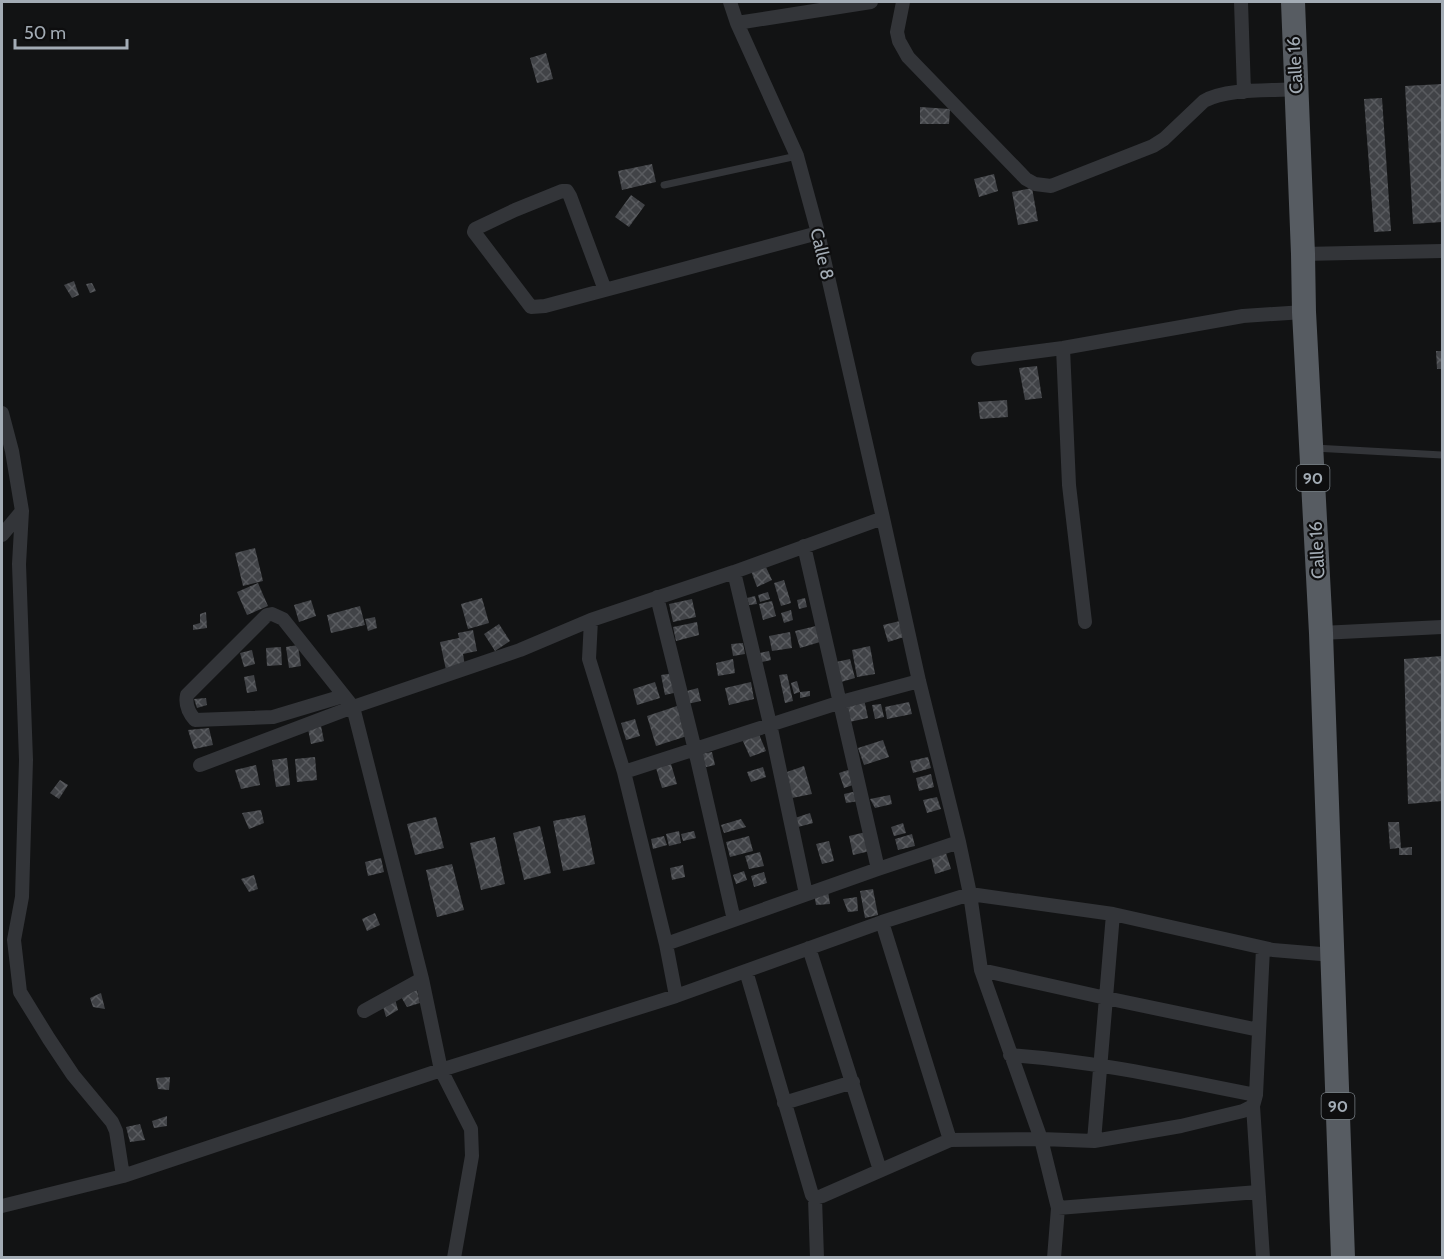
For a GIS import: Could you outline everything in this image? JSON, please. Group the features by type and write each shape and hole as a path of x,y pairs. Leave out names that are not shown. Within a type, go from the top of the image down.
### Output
{"highway":[{"name":"Calle 16","path":"1293,2 1303,254 1293,313 1311,448 1321,633 1333,955"},
{"name":"90","path":"1333,955 1343,1257"}],"street":[{"name":"Calle 8","path":"730,2 736,23 797,156 818,232 919,681 959,842 970,894 981,970 1041,1139 1058,1208 1054,1257"},
{"path":"736,23 826,5 871,2"},
{"path":"903,2 897,32 908,57 1026,179 1035,184 1051,186 1154,146 1210,97 1232,93 1297,90"},
{"path":"1241,2 1249,92"},
{"path":"605,290 567,191 515,210 475,229 474,232 531,307 545,306 605,290 818,232"},
{"path":"1303,254 1443,251"},
{"path":"978,359 1063,348 1243,316 1293,313"},
{"path":"1063,348 1069,485 1085,622"},
{"path":"2,413 12,451 22,511 19,564 26,760 22,897 14,940 20,992 73,1075 112,1122 116,1131 123,1176"},
{"path":"2,535 22,511"},
{"path":"200,765 352,707 520,650 591,620 884,518"},
{"path":"804,546 878,869"},
{"path":"734,572 770,724 806,894"},
{"path":"657,597 734,920"},
{"path":"343,696 273,717 195,720 190,714 186,700 187,695 267,615 272,614 283,619 352,707 422,979 441,1070 471,1129 472,1156 454,1257"},
{"path":"591,620 589,659 624,772 666,944 676,996"},
{"path":"1321,633 1443,627"},
{"path":"624,772 841,702 919,681"},
{"path":"666,944 959,842"},
{"path":"2,1206 123,1176 441,1070 676,996 882,922 970,894 1113,914 1268,949 1333,955"},
{"path":"1094,1142 1113,914"},
{"path":"882,922 950,1140"},
{"path":"2,948 14,940"},
{"path":"809,948 880,1170"},
{"path":"1263,1257 1255,1101 1259,1030 1268,949"},
{"path":"981,970 1259,1030"},
{"path":"746,971 784,1103 812,1195 815,1198 817,1257"},
{"path":"364,1011 422,979"},
{"path":"1010,1055 1101,1065 1255,1101"},
{"path":"784,1103 853,1082"},
{"path":"815,1198 950,1140 1041,1139 1094,1142 1181,1126 1243,1111 1255,1101"},
{"path":"1058,1208 1258,1192"}],"lane":[{"path":"664,185 797,156"},
{"path":"1311,448 1443,455"}],"building":[{"path":"546,53 553,79 537,83 530,58"},
{"path":"1442,84 1442,222 1413,224 1405,86"},
{"path":"1382,98 1391,231 1374,232 1364,99"},
{"path":"920,107 950,109 949,124 920,124"},
{"path":"652,164 656,182 622,190 618,171"},
{"path":"994,174 998,191 979,197 974,179"},
{"path":"1032,188 1038,221 1018,225 1012,192"},
{"path":"631,195 645,205 629,227 615,217"},
{"path":"74,281 79,295 72,298 64,285"},
{"path":"92,283 96,291 90,293 86,284"},
{"path":"1436,351 1442,351 1442,369 1437,369"},
{"path":"1037,366 1042,398 1025,400 1019,368"},
{"path":"1007,400 1008,417 980,419 978,402"},
{"path":"255,548 263,581 243,586 235,553"},
{"path":"765,565 772,580 757,587 751,571"},
{"path":"784,580 791,603 781,606 774,583"},
{"path":"258,583 268,606 247,615 237,592"},
{"path":"768,592 770,599 760,602 758,595"},
{"path":"755,596 757,604 749,605 747,598"},
{"path":"482,598 489,623 468,629 461,604"},
{"path":"805,598 807,607 799,609 797,600"},
{"path":"692,599 696,617 673,622 669,604"},
{"path":"311,600 316,616 299,622 294,605"},
{"path":"772,601 776,616 763,620 759,604"},
{"path":"360,606 365,625 331,633 327,615"},
{"path":"791,610 793,620 784,623 781,613"},
{"path":"206,612 207,628 193,630 193,625 200,623 200,614"},
{"path":"375,617 377,628 368,631 365,619"},
{"path":"900,621 904,637 888,642 883,625"},
{"path":"697,622 699,635 676,641 673,627"},
{"path":"499,624 510,641 495,651 484,634"},
{"path":"816,626 820,642 800,648 795,631"},
{"path":"473,630 477,651 463,654 465,666 446,670 440,642 459,638 458,633"},
{"path":"790,632 792,648 772,651 769,636"},
{"path":"743,643 745,654 733,656 731,644"},
{"path":"298,645 301,666 289,668 286,647"},
{"path":"870,646 875,674 857,677 852,650"},
{"path":"281,647 282,665 267,666 266,648"},
{"path":"252,650 255,664 244,667 240,653"},
{"path":"769,651 771,660 762,662 760,653"},
{"path":"1442,656 1442,801 1408,804 1404,659"},
{"path":"733,659 735,673 718,676 716,663"},
{"path":"850,659 855,678 841,682 836,662"},
{"path":"674,673 678,692 665,695 661,675"},
{"path":"787,674 793,701 785,703 779,675"},
{"path":"254,675 257,691 247,693 244,677"},
{"path":"797,681 800,692 794,694 791,683"},
{"path":"655,682 660,698 637,705 633,689"},
{"path":"751,682 754,699 729,705 725,688"},
{"path":"698,688 701,701 687,704 683,692"},
{"path":"810,691 810,696 800,698 800,692"},
{"path":"206,698 207,705 197,708 194,699"},
{"path":"864,699 868,718 849,722 845,703"},
{"path":"909,702 912,714 887,719 885,707"},
{"path":"881,704 884,717 875,719 872,705"},
{"path":"677,706 687,736 656,746 647,716"},
{"path":"635,719 640,736 626,740 621,723"},
{"path":"321,726 324,741 311,744 308,729"},
{"path":"209,728 213,745 194,749 188,730"},
{"path":"758,732 766,751 750,757 742,739"},
{"path":"883,740 889,757 864,765 858,748"},
{"path":"712,752 715,765 702,768 699,754"},
{"path":"315,757 317,780 297,782 295,759"},
{"path":"928,757 931,768 913,773 910,761"},
{"path":"287,758 290,785 276,787 272,760"},
{"path":"671,764 677,784 662,788 656,768"},
{"path":"256,765 260,785 241,789 235,770"},
{"path":"804,766 812,794 792,798 784,773"},
{"path":"763,767 766,777 751,782 747,772"},
{"path":"851,769 856,784 844,788 839,773"},
{"path":"931,774 934,787 919,791 916,778"},
{"path":"60,780 68,785 59,799 50,793"},
{"path":"857,791 859,801 846,803 844,794"},
{"path":"890,795 892,804 875,808 870,799"},
{"path":"937,797 941,809 927,813 923,800"},
{"path":"261,810 264,823 249,829 242,813"},
{"path":"810,813 813,823 798,827 795,818"},
{"path":"585,815 595,864 563,871 553,821"},
{"path":"436,817 444,848 415,855 407,824"},
{"path":"741,819 746,827 724,833 721,825"},
{"path":"1388,822 1399,822 1401,848 1412,847 1412,855 1399,855 1399,848 1390,849"},
{"path":"903,823 906,833 894,836 891,827"},
{"path":"540,826 551,873 524,880 513,833"},
{"path":"679,831 681,843 669,846 666,834"},
{"path":"694,831 696,838 683,841 681,834"},
{"path":"866,832 870,851 853,855 849,836"},
{"path":"912,834 915,846 898,850 895,839"},
{"path":"664,836 667,845 653,849 651,839"},
{"path":"749,836 753,851 730,857 726,842"},
{"path":"495,837 505,884 481,890 470,843"},
{"path":"829,841 834,861 822,864 816,844"},
{"path":"760,852 764,866 749,869 745,856"},
{"path":"946,853 951,869 935,874 931,857"},
{"path":"381,858 384,872 368,876 365,862"},
{"path":"452,864 464,910 437,917 426,870"},
{"path":"683,865 685,877 672,880 670,868"},
{"path":"744,871 747,880 736,884 733,875"},
{"path":"764,872 767,883 754,887 751,876"},
{"path":"254,875 258,889 249,892 241,879"},
{"path":"873,889 878,915 865,918 860,891"},
{"path":"828,891 830,904 816,905 814,892"},
{"path":"857,897 858,911 848,912 843,899"},
{"path":"375,913 380,925 367,931 362,919"},
{"path":"417,990 420,1003 407,1007 400,995"},
{"path":"101,993 105,1009 93,1007 90,998"},
{"path":"395,999 398,1010 386,1017 382,1003"},
{"path":"170,1077 169,1090 158,1089 156,1078"},
{"path":"167,1116 167,1126 154,1128 152,1121"},
{"path":"140,1124 145,1140 130,1142 126,1127"}]}
